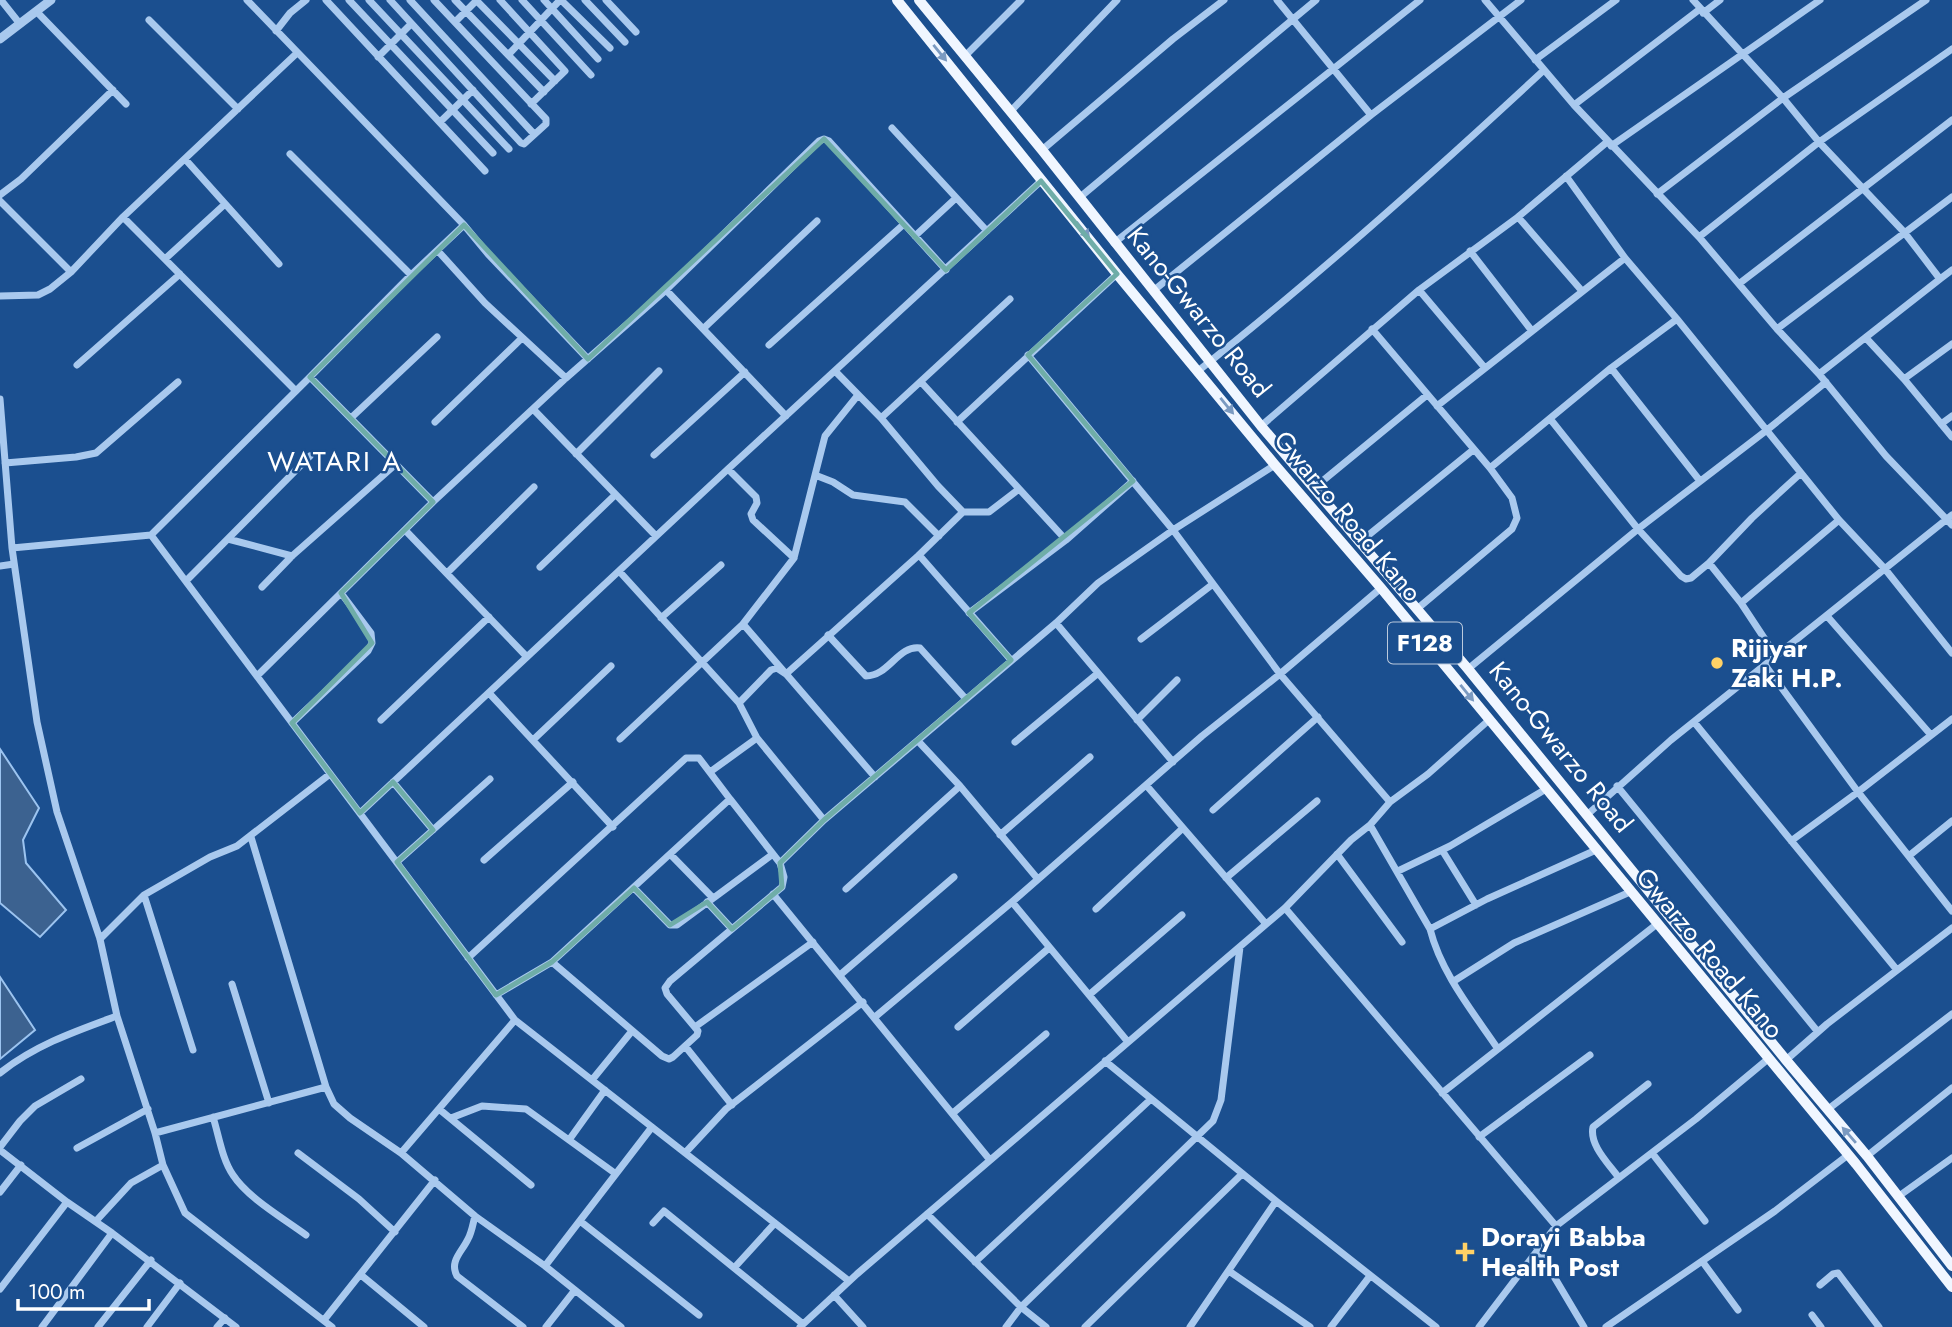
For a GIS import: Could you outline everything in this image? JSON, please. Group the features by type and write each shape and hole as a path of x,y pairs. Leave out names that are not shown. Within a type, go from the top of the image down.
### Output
{"main road":[{"name":"Gwarzo Road Kano","path":"897,0 1117,274 1848,1155 1952,1287"},
{"name":"Kano-Gwarzo Road","path":"919,0 1261,426 1588,814 1950,1259"},
{"path":"1717,997 1727,987"}],"street":[{"path":"1,0 20,24"},
{"path":"247,0 464,225 588,359"},
{"path":"276,31 290,13 306,0"},
{"path":"326,0 485,171"},
{"path":"349,0 493,153"},
{"path":"369,0 509,149"},
{"path":"390,0 524,144 548,121 435,0"},
{"path":"410,0 534,134"},
{"path":"455,0 544,92"},
{"path":"455,22 476,0 555,81"},
{"path":"500,0 565,71 531,104"},
{"path":"522,0 591,75"},
{"path":"544,0 598,59"},
{"path":"508,55 560,0 610,48"},
{"path":"585,0 625,42"},
{"path":"606,0 636,32"},
{"path":"965,56 1021,0"},
{"path":"1010,112 1117,0"},
{"path":"1042,150 1173,39 1224,0"},
{"path":"1277,0 1371,115"},
{"path":"1079,198 1317,0"},
{"path":"1114,243 1420,0"},
{"path":"1485,0 1609,144 1740,283 1886,456 1950,520 1694,722 1617,786 1588,814"},
{"path":"1153,291 1371,115 1521,0"},
{"path":"1535,60 1616,0"},
{"path":"1693,0 1783,98 1819,142 1904,232 1940,279"},
{"path":"1574,105 1720,0"},
{"path":"1261,426 1419,290 1518,217 1566,176 1820,0"},
{"path":"1657,194 1783,98 1926,0"},
{"path":"0,39 49,1"},
{"path":"37,12 126,104"},
{"path":"149,20 238,109"},
{"path":"378,57 411,24"},
{"path":"1699,237 1819,142 1952,49"},
{"path":"0,296 38,295 71,272 123,217 298,53"},
{"path":"1198,371 1409,194 1544,70"},
{"path":"0,195 21,179 113,90"},
{"path":"440,122 472,90"},
{"path":"1740,283 1952,120"},
{"path":"892,128 987,231"},
{"path":"257,676 433,502 666,290 819,141 829,141 946,270"},
{"path":"290,154 411,275"},
{"path":"185,159 279,264"},
{"path":"1566,176 1625,258 1839,520 1885,569 1952,653"},
{"path":"360,814 728,469 1041,181"},
{"path":"1777,329 1952,197"},
{"path":"915,236 956,198"},
{"path":"0,201 71,272"},
{"path":"165,259 225,204"},
{"path":"123,217 296,391"},
{"path":"1518,217 1582,291"},
{"path":"704,328 817,221"},
{"path":"769,345 904,224"},
{"path":"12,548 151,535 464,225"},
{"path":"438,251 485,303 566,379"},
{"path":"1470,251 1532,331"},
{"path":"1437,406 1625,258"},
{"path":"1819,374 1952,270"},
{"path":"77,365 180,274"},
{"path":"957,422 1117,274"},
{"path":"666,290 786,416"},
{"path":"1419,290 1485,368"},
{"path":"881,418 1010,299"},
{"path":"1490,468 1611,368 1677,319"},
{"path":"1372,329 1490,468 1512,498 1517,518 1511,529 1417,609"},
{"path":"352,417 437,337"},
{"path":"435,422 522,338"},
{"path":"1866,338 1952,437"},
{"path":"1904,379 1952,344"},
{"path":"1028,355 1173,530 1280,674 1390,802"},
{"path":"1611,368 1700,481"},
{"path":"576,454 659,371"},
{"path":"835,371 881,418 937,486 963,512 989,512 1019,489"},
{"path":"654,455 745,372"},
{"path":"310,377 433,502"},
{"path":"5,463 96,453 178,382"},
{"path":"921,382 1066,540"},
{"path":"1468,669 1638,529 1826,382"},
{"path":"1314,488 1427,394"},
{"path":"620,739 743,624 794,558 825,436 858,395"},
{"path":"0,399 5,463 4,505 37,722 57,812 100,939 117,1016 148,1109 163,1165 185,1213 332,1327"},
{"path":"533,409 656,536"},
{"path":"1941,424 1952,416"},
{"path":"1551,420 1638,529 1686,579 1709,563 1801,473"},
{"path":"1360,542 1473,450"},
{"path":"186,581 310,456"},
{"path":"262,587 292,556 396,464"},
{"path":"780,863 824,820 1056,623 1098,583 1173,530 1275,465"},
{"path":"728,469 756,497 757,503 751,514 753,520 794,558"},
{"path":"815,475 833,482 853,495 905,502 939,536"},
{"path":"970,614 1066,540 1132,481"},
{"path":"447,573 534,487"},
{"path":"540,567 615,495"},
{"path":"786,674 963,512"},
{"path":"1741,603 1839,520"},
{"path":"405,530 527,657"},
{"path":"151,535 515,1020 849,1281"},
{"path":"228,539 292,556"},
{"path":"919,555 1011,660"},
{"path":"1709,563 1741,603 1776,656"},
{"path":"0,566 14,564"},
{"path":"661,618 721,565"},
{"path":"619,571 740,703 757,738 824,820"},
{"path":"1141,639 1213,584"},
{"path":"875,1017 1173,762 1381,589"},
{"path":"292,723 368,651 372,643 371,633 341,593"},
{"path":"1827,616 1931,735"},
{"path":"381,720 489,617"},
{"path":"1056,623 1173,762"},
{"path":"743,624 875,777"},
{"path":"828,635 866,676 875,676 884,671 908,649 920,648 966,699"},
{"path":"1765,665 1858,792 1952,911"},
{"path":"533,740 611,666"},
{"path":"740,703 771,670 777,668 786,674"},
{"path":"1015,742 1097,674"},
{"path":"1137,720 1177,680"},
{"path":"489,693 612,827"},
{"path":"1213,810 1318,717"},
{"path":"1791,841 1952,719"},
{"path":"653,1223 664,1211 802,1326 849,1281 1285,908 1390,802 1428,774 1489,720"},
{"path":"1694,722 1897,970"},
{"path":"710,772 757,738"},
{"path":"918,741 960,786 1037,878"},
{"path":"1000,835 1090,757"},
{"path":"468,958 686,758 699,758 780,863 784,877 782,887 665,988 698,1033 669,1059 662,1056 552,962"},
{"path":"100,939 144,895 251,837 330,774"},
{"path":"397,862 490,779"},
{"path":"393,782 432,830"},
{"path":"484,860 573,782"},
{"path":"1146,785 1266,924"},
{"path":"846,889 960,786"},
{"path":"1617,786 1818,1032"},
{"path":"1398,871 1442,850 1546,789"},
{"path":"496,995 552,962 730,799"},
{"path":"1226,878 1317,801"},
{"path":"1910,855 1952,821"},
{"path":"1370,825 1430,929 1434,944 1454,981 1498,1049"},
{"path":"1096,909 1183,828"},
{"path":"251,837 326,1087 334,1104 401,1153 475,1216 545,1266 621,1327"},
{"path":"1442,850 1476,905"},
{"path":"1430,929 1596,850"},
{"path":"670,854 732,929"},
{"path":"634,888 673,926 773,854"},
{"path":"1337,854 1402,942"},
{"path":"840,975 954,877"},
{"path":"1454,981 1514,943 1630,892"},
{"path":"773,894 990,1160"},
{"path":"144,895 193,1050"},
{"path":"1012,902 1128,1042"},
{"path":"1285,908 1556,1226"},
{"path":"1088,995 1182,915"},
{"path":"1442,1093 1657,924"},
{"path":"1786,1060 1952,928"},
{"path":"695,1027 813,942"},
{"path":"1006,1327 1021,1307 1213,1121 1221,1100 1241,946"},
{"path":"958,1027 1049,948"},
{"path":"232,984 269,1102"},
{"path":"685,1153 732,1105 863,1002"},
{"path":"1827,1110 1952,1014"},
{"path":"0,1073 15,1060 57,1037 117,1016"},
{"path":"401,1153 515,1020"},
{"path":"592,1080 632,1031"},
{"path":"953,1113 1046,1034"},
{"path":"685,1046 732,1105"},
{"path":"1479,1137 1590,1055"},
{"path":"1479,1327 1556,1226 1768,1059"},
{"path":"1105,1061 1242,1174 1436,1327"},
{"path":"81,1079 35,1106 0,1148 67,1202 151,1260 236,1327"},
{"path":"1619,1178 1595,1144 1591,1135 1593,1127 1648,1084"},
{"path":"155,1133 326,1087"},
{"path":"1867,1156 1952,1088"},
{"path":"569,1140 605,1090"},
{"path":"975,1262 1151,1099"},
{"path":"451,1118 482,1106 526,1109 615,1174"},
{"path":"77,1148 148,1109"},
{"path":"439,1109 531,1185"},
{"path":"214,1118 224,1155 233,1175 261,1202 306,1235"},
{"path":"545,1266 652,1127"},
{"path":"298,1153 343,1186 395,1232"},
{"path":"1652,1153 1705,1220"},
{"path":"1606,1327 1803,1190 1848,1155"},
{"path":"1899,1196 1952,1158"},
{"path":"0,1192 20,1165"},
{"path":"96,1221 131,1183 163,1165"},
{"path":"1085,1327 1242,1174"},
{"path":"324,1320 435,1180"},
{"path":"1190,1327 1276,1201"},
{"path":"0,1289 67,1202"},
{"path":"927,1214 1021,1307 1045,1327"},
{"path":"475,1216 470,1237 453,1263 453,1269 457,1276 523,1327"},
{"path":"580,1221 699,1315"},
{"path":"734,1268 775,1223"},
{"path":"43,1327 112,1233"},
{"path":"1537,1248 1584,1327"},
{"path":"98,1327 151,1260"},
{"path":"1702,1261 1738,1310"},
{"path":"1229,1270 1310,1327"},
{"path":"1820,1285 1838,1273 1879,1327"},
{"path":"361,1275 424,1327"},
{"path":"1331,1327 1370,1276"},
{"path":"147,1327 180,1283"},
{"path":"545,1327 575,1290"},
{"path":"834,1295 863,1327"},
{"path":"1812,1315 1821,1327"},
{"path":"218,1327 225,1318"}],"highlighted area":[{"path":"824,139 946,270 1041,181 1117,274 1028,355 1133,481 969,613 1011,660 824,820 780,863 782,887 732,929 707,902 670,925 634,888 552,962 496,995 397,862 433,830 393,782 360,813 292,723 372,643 341,593 433,502 310,377 464,225 588,359"}],"water":[{"path":"0,749 39,808 23,840 26,863 66,910 40,937 0,903"},
{"path":"0,977 35,1030 0,1059"}],"place":[{"name":"Rijiyar Zaki H.P.","path":"1717,663"},
{"name":"Dorayi Babba Health Post","path":"1465,1252"}],"district":[{"name":"WATARI A","path":"335,461"}]}
